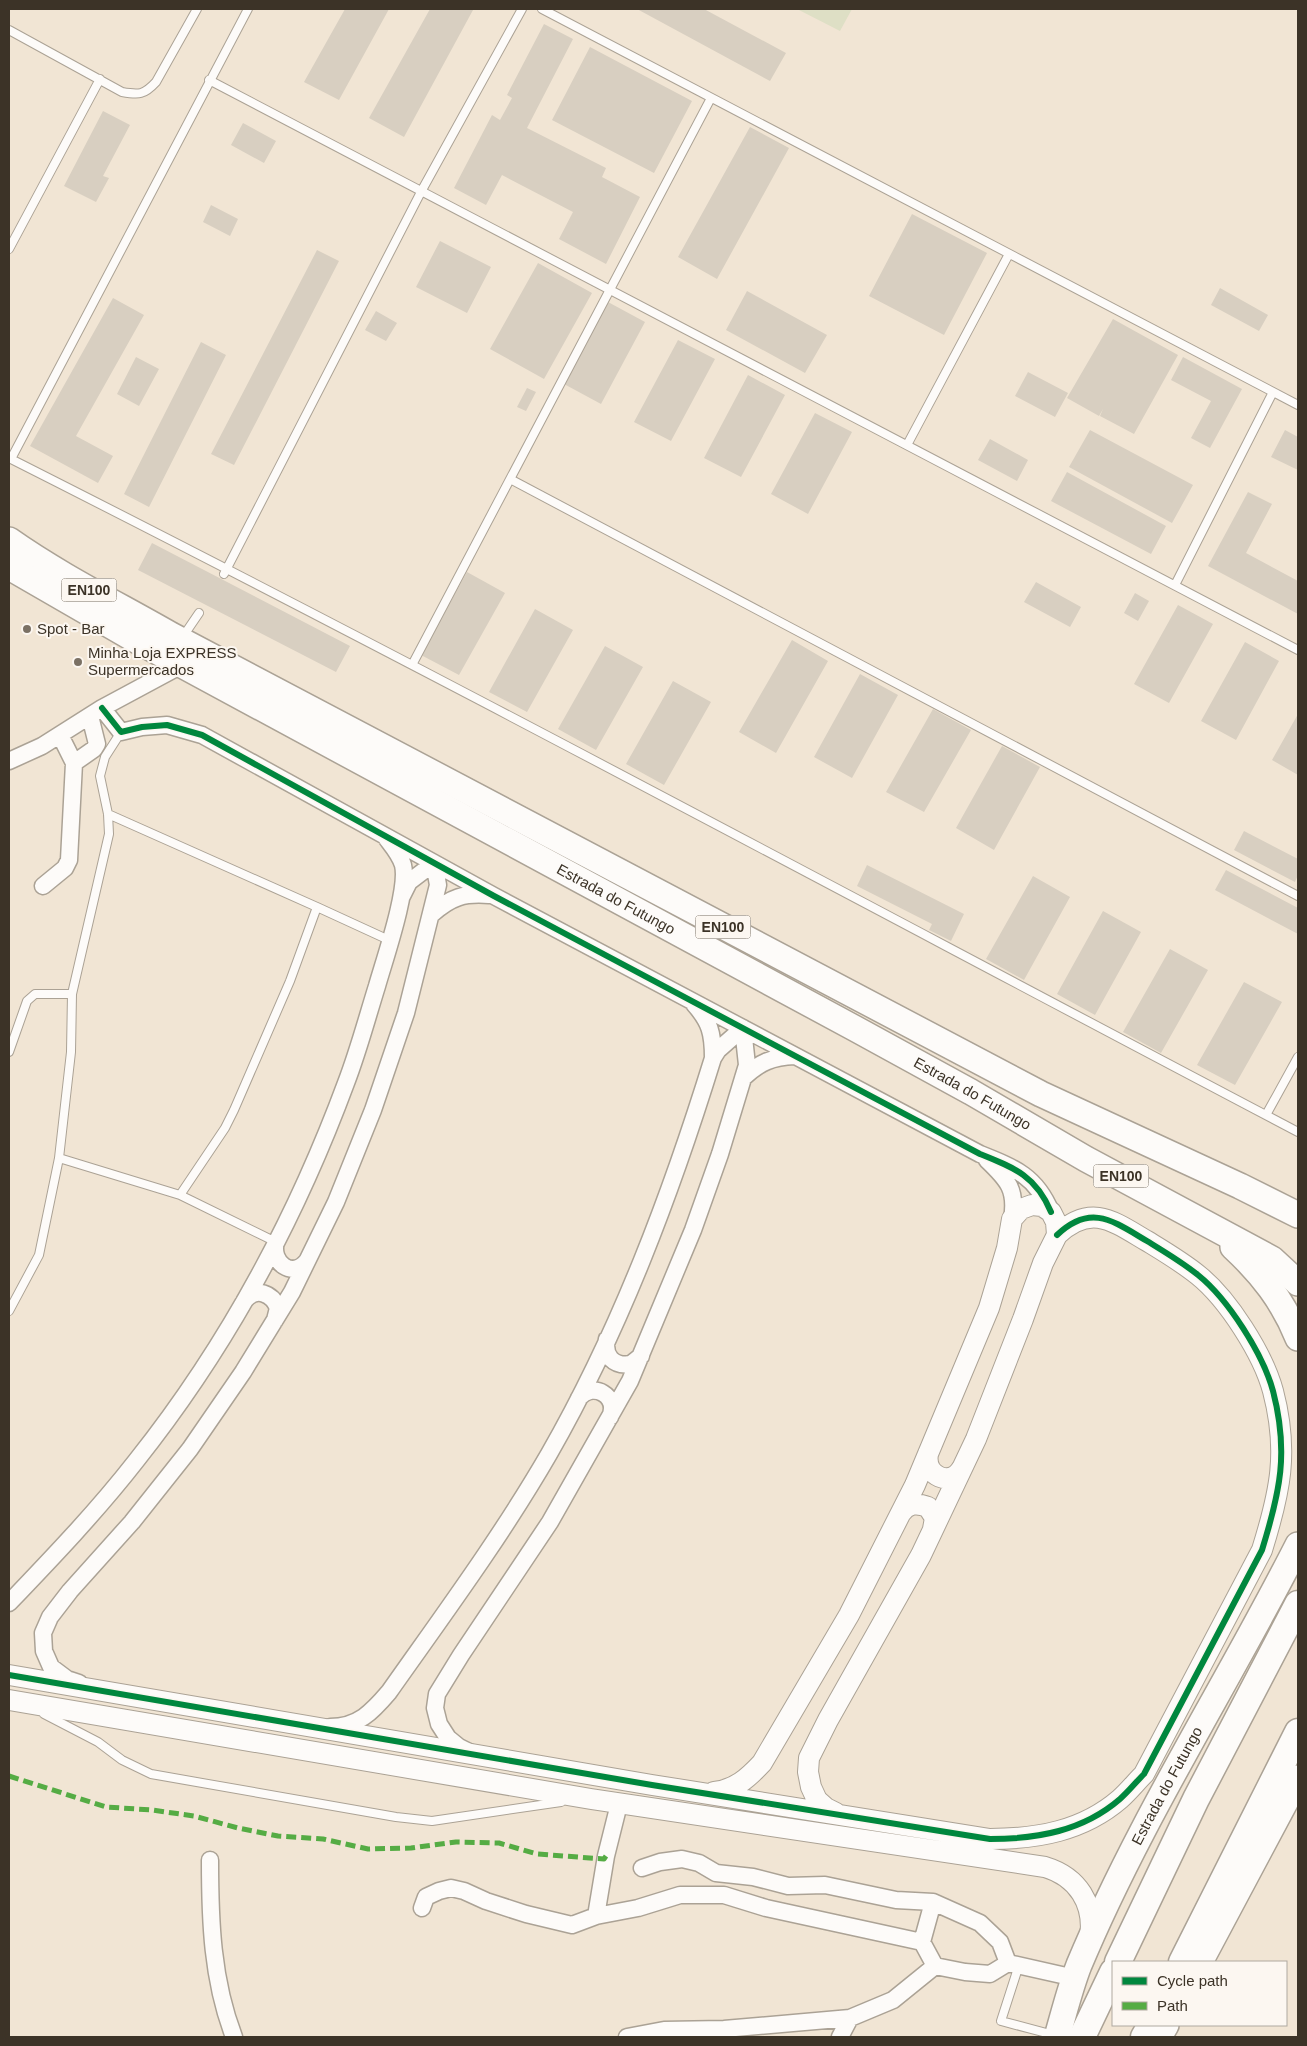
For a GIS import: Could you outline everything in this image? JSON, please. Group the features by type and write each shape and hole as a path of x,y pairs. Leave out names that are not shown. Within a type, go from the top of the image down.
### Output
{"highway":[{"name":"Estrada do Futungo","path":"1118,1961 1196,1800 1298,1604"},
{"path":"1182,1961 1298,1732"},
{"path":"1066,2037 1112,1973"},
{"path":"1144,2037 1150,2026"}],"main road":[{"name":"Estrada do Futungo","path":"9,540 36,560 181,640 1040,1094 1240,1186 1298,1215"},
{"name":"Estrada do Futungo","path":"9,567 182,665 856,1029 1086,1158 1156,1194 1216,1230 1272,1259 1298,1283"},
{"path":"1240,1186 1298,1199"},
{"path":"1216,1230 1270,1285 1291,1321 1298,1338"},
{"name":"Estrada do Futungo","path":"1066,2037 1075,1978 1105,1907 1166,1788 1267,1606 1298,1545"},
{"path":"1201,1961 1298,1778"},
{"path":"1159,2037 1165,2026"}],"street":[{"path":"9,761 42,746 96,712 182,665"},
{"path":"96,712 121,732 167,724 202,735 494,896 980,1154 1004,1163 1028,1177 1044,1195 1056,1222 1057,1235"},
{"path":"74,763 94,749 97,744 96,712"},
{"path":"42,886 65,868 69,860 74,763 60,736"},
{"path":"9,1603 103,1502 138,1460 176,1408 261,1273 306,1179 347,1082 391,941 401,898 404,868 399,853 382,834"},
{"path":"401,898 409,882 434,863"},
{"path":"102,1691 67,1678 51,1667 44,1651 43,1633 46,1625 70,1591 132,1522 190,1448 243,1372 292,1292 336,1202 373,1110 406,1013 438,885 434,863"},
{"path":"432,914 444,904 458,897 473,894 494,896"},
{"path":"691,1000 712,1031 713,1058"},
{"path":"310,1726 334,1727 359,1722 375,1708 389,1692 499,1536 549,1454 579,1398 607,1339 656,1223 684,1147 713,1058 718,1050 743,1028"},
{"path":"475,1755 459,1747 448,1738 439,1724 435,1708 437,1694 460,1655 550,1522 630,1381 693,1230 744,1078 747,1064 743,1028"},
{"path":"744,1078 755,1066 782,1057 795,1056"},
{"path":"699,1792 722,1791 735,1787 747,1780 762,1763 849,1615 901,1513 928,1454 990,1308 1007,1248 1015,1202 1011,1187 980,1154"},
{"path":"1012,1219 1021,1209 1032,1205 1042,1206 1051,1212"},
{"path":"9,1675 475,1755 990,1839 1044,1836 1071,1829 1096,1816 1120,1799 1144,1774 1262,1550 1274,1511 1282,1469 1281,1431 1272,1389 1254,1348 1238,1321 1219,1296 1199,1275 1126,1228 1098,1217 1083,1218 1069,1223 1057,1235 1043,1263 976,1439 934,1529 891,1611 809,1758 810,1787 817,1800 837,1814"},
{"path":"276,1242 274,1254 281,1264 292,1269 304,1265 307,1261"},
{"path":"245,1300 249,1295 255,1293 267,1294 276,1302 278,1308 275,1320"},
{"path":"607,1339 606,1351 613,1362 631,1364 641,1356"},
{"path":"579,1398 582,1394 594,1390 606,1394 612,1404 610,1417"},
{"path":"928,1454 928,1466 936,1475 942,1478 954,1476 962,1468"},
{"path":"901,1513 910,1505 916,1504 928,1508 935,1518 934,1529"},
{"path":"9,1701 619,1804 1026,1864 1060,1872 1072,1881 1088,1907 1092,1926 1089,1944"},
{"path":"596,1916 606,1856 619,1804"},
{"path":"642,1868 660,1862 682,1859 699,1863 716,1873 753,1877 788,1886 824,1885 896,1900 933,1902 980,1923 1000,1942 1013,1964"},
{"path":"210,1860 210,1923 218,1985 234,2037"},
{"path":"704,1896 716,1873"},
{"path":"422,1908 426,1897 451,1888 526,1914 572,1925 596,1916 638,1908 680,1895 724,1895 766,1908 922,1942"},
{"path":"933,1902 922,1942 935,1966"},
{"path":"935,1966 965,1972 990,1974 1013,1964 1075,1978"},
{"path":"627,2037 664,2030 724,2029 850,2018 893,2000 935,1966"},
{"path":"840,2037 850,2018"}],"lane":[{"path":"9,30 122,92 136,95 147,92 156,82 198,9"},
{"path":"248,9 10,459 225,571 412,665 1298,1132"},
{"path":"225,571 422,190 522,9"},
{"path":"542,9 1298,405"},
{"path":"10,244 100,79"},
{"path":"209,80 1298,650"},
{"path":"412,665 711,98"},
{"path":"907,445 1009,254"},
{"path":"1175,585 1273,392"},
{"path":"510,479 1298,896"},
{"path":"181,640 199,613"},
{"path":"9,1311 39,1255 59,1158 71,1052 72,994 109,834 108,814 100,776 104,757 121,732"},
{"path":"108,814 391,941"},
{"path":"180,1195 225,1128 234,1110 290,981 317,907"},
{"path":"9,1052 27,1001 35,994 72,994"},
{"path":"1266,1115 1298,1057"},
{"path":"59,1158 180,1195 276,1242"},
{"path":"9,1701 46,1714 98,1742 122,1760 151,1774 396,1817 432,1822 546,1803 591,1799"},
{"path":"1013,1964 1001,2021 1066,2037"}],"green space":[{"path":"797,9 852,9 840,31"}],"building":[{"path":"345,9 389,9 339,100 304,82"},
{"path":"430,9 473,10 404,137 369,118"},
{"path":"637,9 704,9 786,53 770,81"},
{"path":"544,24 573,39 527,128 606,168 602,177 640,197 606,264 559,239 573,212 502,175 486,205 454,188 492,115 500,120 512,98 507,95"},
{"path":"590,47 692,101 654,173 552,120"},
{"path":"103,111 130,125 103,176 109,178 96,202 64,186"},
{"path":"243,123 276,141 264,163 231,145"},
{"path":"750,127 789,148 717,279 678,257"},
{"path":"211,205 238,219 230,236 203,222"},
{"path":"912,214 987,253 944,335 869,296"},
{"path":"440,241 491,267 467,313 416,287"},
{"path":"317,250 339,261 234,465 211,454"},
{"path":"538,263 592,293 544,379 490,349"},
{"path":"1220,288 1268,315 1259,331 1211,305"},
{"path":"747,291 827,335 805,373 726,330"},
{"path":"113,298 144,315 76,436 113,456 98,483 30,446"},
{"path":"608,302 645,322 601,404 564,384"},
{"path":"376,311 397,323 386,341 365,330"},
{"path":"1113,319 1178,355 1134,434 1100,416 1103,409 1099,416 1067,398"},
{"path":"678,340 715,359 671,441 634,422"},
{"path":"201,342 226,355 149,507 124,494"},
{"path":"136,357 159,369 139,406 117,394"},
{"path":"1183,357 1242,389 1210,448 1191,438 1211,401 1171,380"},
{"path":"1028,372 1068,393 1055,417 1015,396"},
{"path":"748,375 785,395 741,477 704,458"},
{"path":"527,388 536,392 526,411 517,407"},
{"path":"815,413 852,432 808,514 771,494"},
{"path":"1090,430 1193,485 1172,523 1069,467"},
{"path":"1285,430 1298,437 1298,470 1271,457"},
{"path":"990,439 1028,460 1017,481 978,460"},
{"path":"1067,472 1166,526 1151,554 1051,501"},
{"path":"1248,492 1272,504 1246,553 1298,581 1298,614 1208,566"},
{"path":"152,543 350,646 336,672 138,570"},
{"path":"467,572 505,593 459,675 421,655"},
{"path":"1036,582 1081,607 1070,627 1024,602"},
{"path":"1135,593 1149,601 1138,621 1124,613"},
{"path":"1178,605 1213,624 1169,703 1134,684"},
{"path":"535,609 573,630 527,712 489,692"},
{"path":"792,640 828,661 776,753 739,732"},
{"path":"1245,642 1279,661 1236,740 1201,721"},
{"path":"605,646 643,667 596,750 558,729"},
{"path":"860,674 898,695 852,778 814,757"},
{"path":"673,681 711,702 664,785 626,764"},
{"path":"933,709 971,730 924,812 886,792"},
{"path":"1298,714 1298,775 1272,760"},
{"path":"1002,746 1040,767 994,850 956,828"},
{"path":"1244,831 1298,859 1298,875 1295,882 1234,850"},
{"path":"867,865 964,914 951,941 929,930 932,924 857,886"},
{"path":"1226,870 1298,908 1298,934 1215,890"},
{"path":"1033,876 1070,897 1024,980 986,959"},
{"path":"1103,911 1141,932 1095,1015 1057,994"},
{"path":"1170,949 1208,970 1161,1053 1123,1032"},
{"path":"1244,982 1282,1002 1235,1085 1197,1065"}],"marked path":[{"path":"9,1776 106,1807 152,1810 194,1816 278,1836 323,1839 368,1849 411,1848 456,1842 499,1843 537,1854 604,1859 606,1856"}],"cycle path":[{"path":"102,708 121,732 142,727 167,725 202,735 494,896 980,1154 1014,1169 1038,1190 1051,1212"},
{"path":"9,1675 652,1785 990,1839 1042,1835 1075,1826 1106,1810 1123,1796 1144,1774 1262,1550 1278,1490 1281,1433 1273,1391 1253,1344 1232,1312 1209,1285 1173,1257 1123,1227 1102,1218 1081,1220 1069,1225 1057,1235"}],"place":[{"name":"Spot - Bar","path":"27,629"},
{"name":"Minha Loja EXPRESS Supermercados","path":"78,662"}]}
